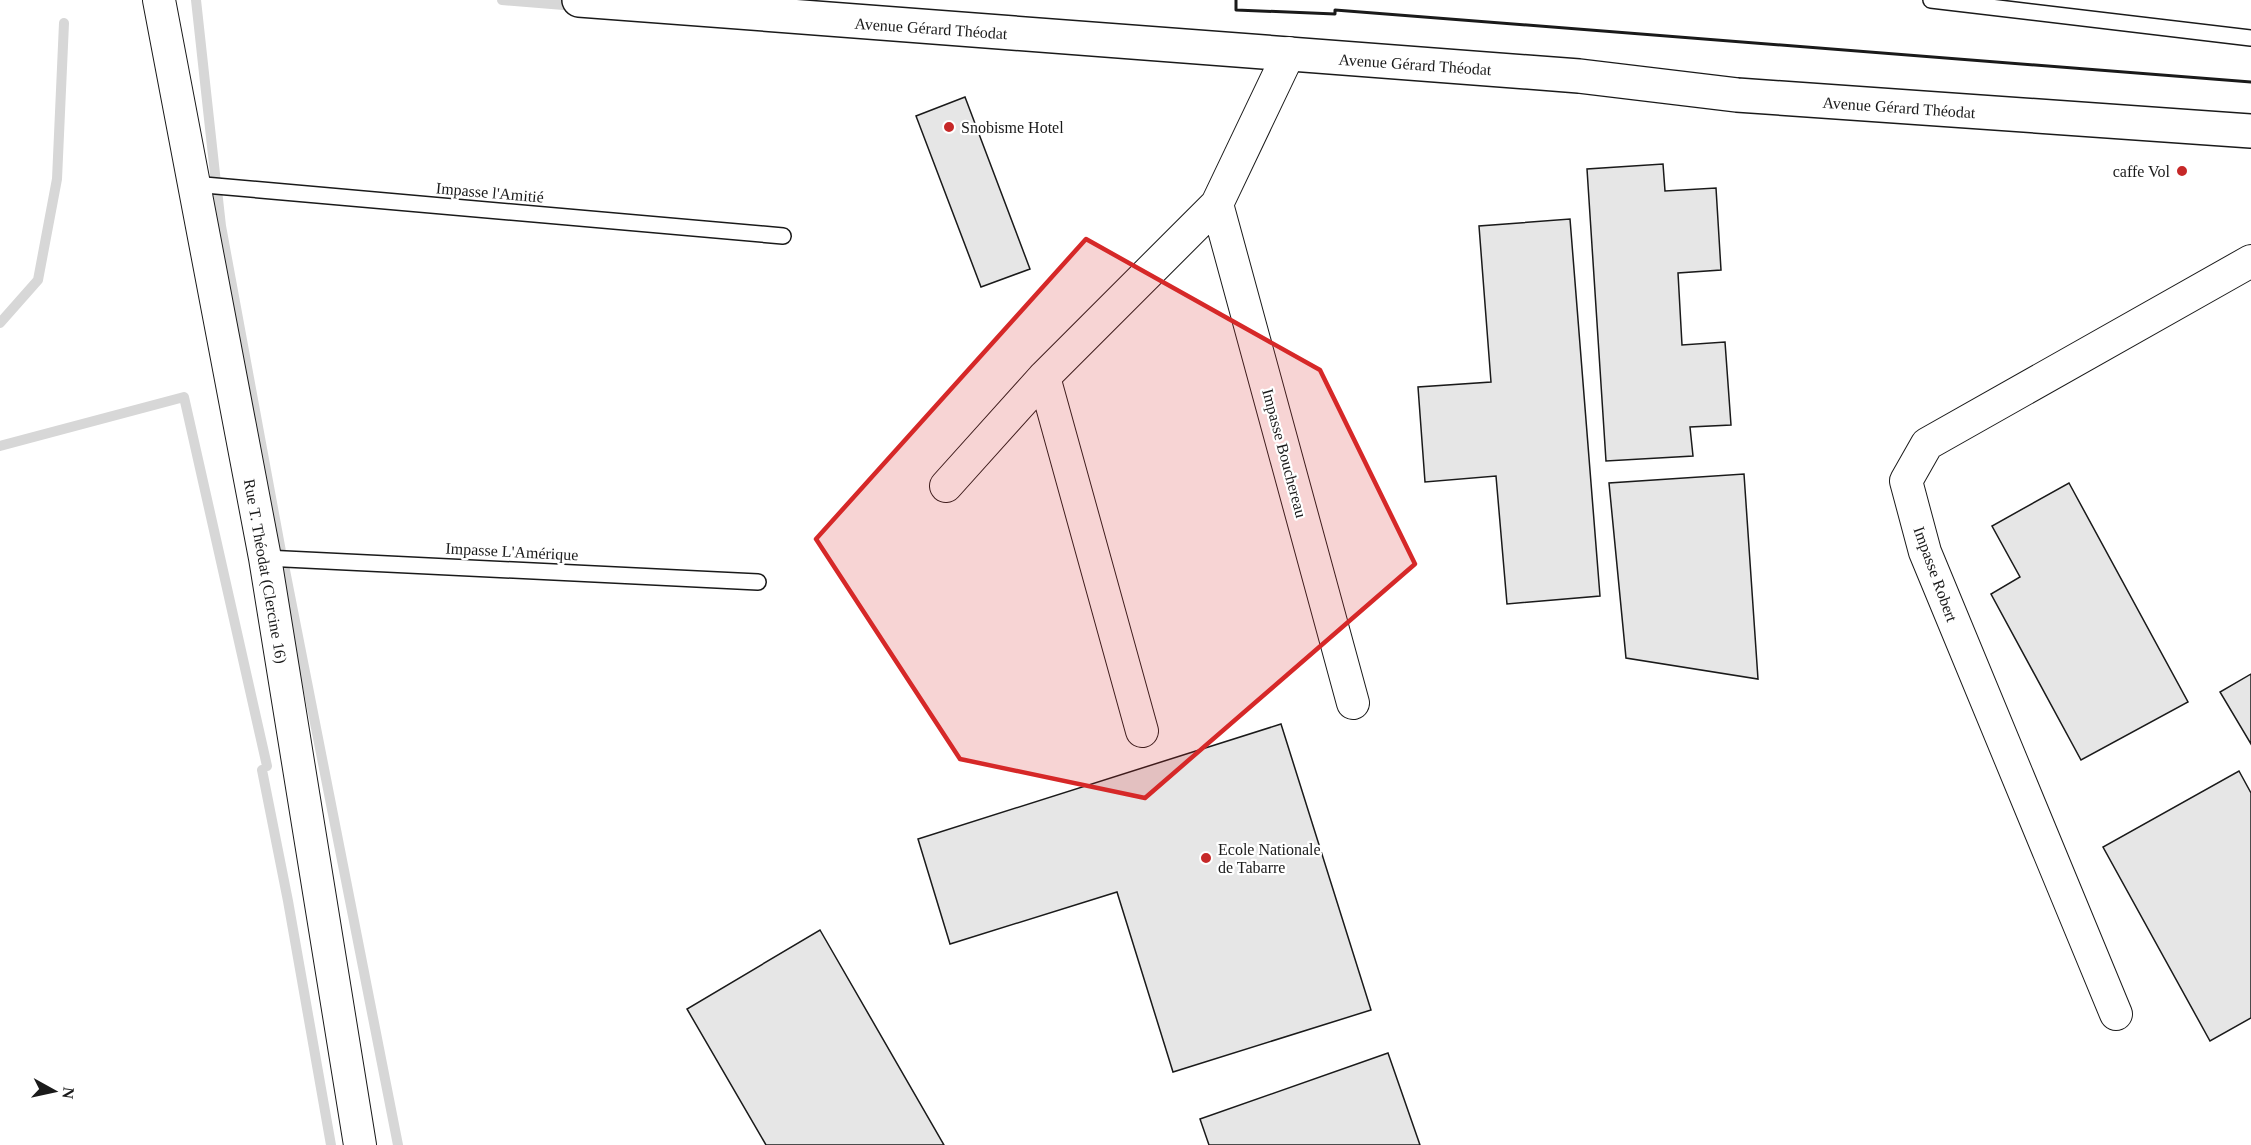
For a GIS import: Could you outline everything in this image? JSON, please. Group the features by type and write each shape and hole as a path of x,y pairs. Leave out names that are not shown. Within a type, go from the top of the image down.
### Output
{"street":[{"name":"Rue T. Théodat (Clercine 16)","path":"159,0 265,558 360,1145"},
{"name":"Avenue Gérard Théodat","path":"579,0 1579,76 1737,95 2251,131"},
{"path":"946,486 1044,377 1216,204 1289,53"},
{"name":"Impasse Bouchereau","path":"1216,204 1353,703"},
{"name":"Impasse Robert","path":"2116,1014 1924,552 1906,481 1927,444 2251,261"},
{"path":"1044,377 1142,732"}],"lane":[{"path":"1931,0 2251,38"},
{"name":"Impasse l'Amitié","path":"193,184 783,236"},
{"name":"Impasse L'Amérique","path":"265,558 758,582"}],"highlighted area":[{"path":"1086,239 1320,370 1415,564 1145,798 960,759 816,539"}],"building":[{"path":"965,97 1030,269 981,287 916,116"},
{"path":"1663,164 1665,191 1716,188 1721,270 1678,273 1682,345 1725,342 1731,425 1690,427 1693,456 1606,461 1587,169"},
{"path":"1570,219 1600,596 1507,604 1496,476 1425,482 1418,387 1491,382 1479,226"},
{"path":"1744,474 1758,679 1626,658 1609,483"},
{"path":"2069,483 2188,702 2081,760 1991,594 2020,577 1992,526"},
{"path":"2251,674 2251,744 2220,692"},
{"path":"1281,724 1371,1010 1173,1072 1117,892 950,944 918,839"},
{"path":"2239,771 2251,793 2251,1018 2210,1041 2103,847"},
{"path":"820,930 944,1145 766,1145 687,1009"},
{"path":"1388,1053 1420,1145 1209,1145 1200,1119"}],"waterway":[{"path":"196,0 216,183"},
{"path":"502,0 576,6"},
{"path":"0,323 38,280 57,179 64,23"},
{"path":"217,190 221,226 282,557"},
{"path":"0,446 184,397 267,766"},
{"path":"283,560 398,1145"},
{"path":"262,770 288,901 331,1145"}],"wall":[{"path":"1236,0 1236,10 1335,14 1335,10 2251,82"}],"place":[{"name":"Snobisme Hotel","path":"949,127"},
{"name":"caffe Vol","path":"2182,171"},
{"name":"Ecole Nationale de Tabarre","path":"1206,858"}]}
